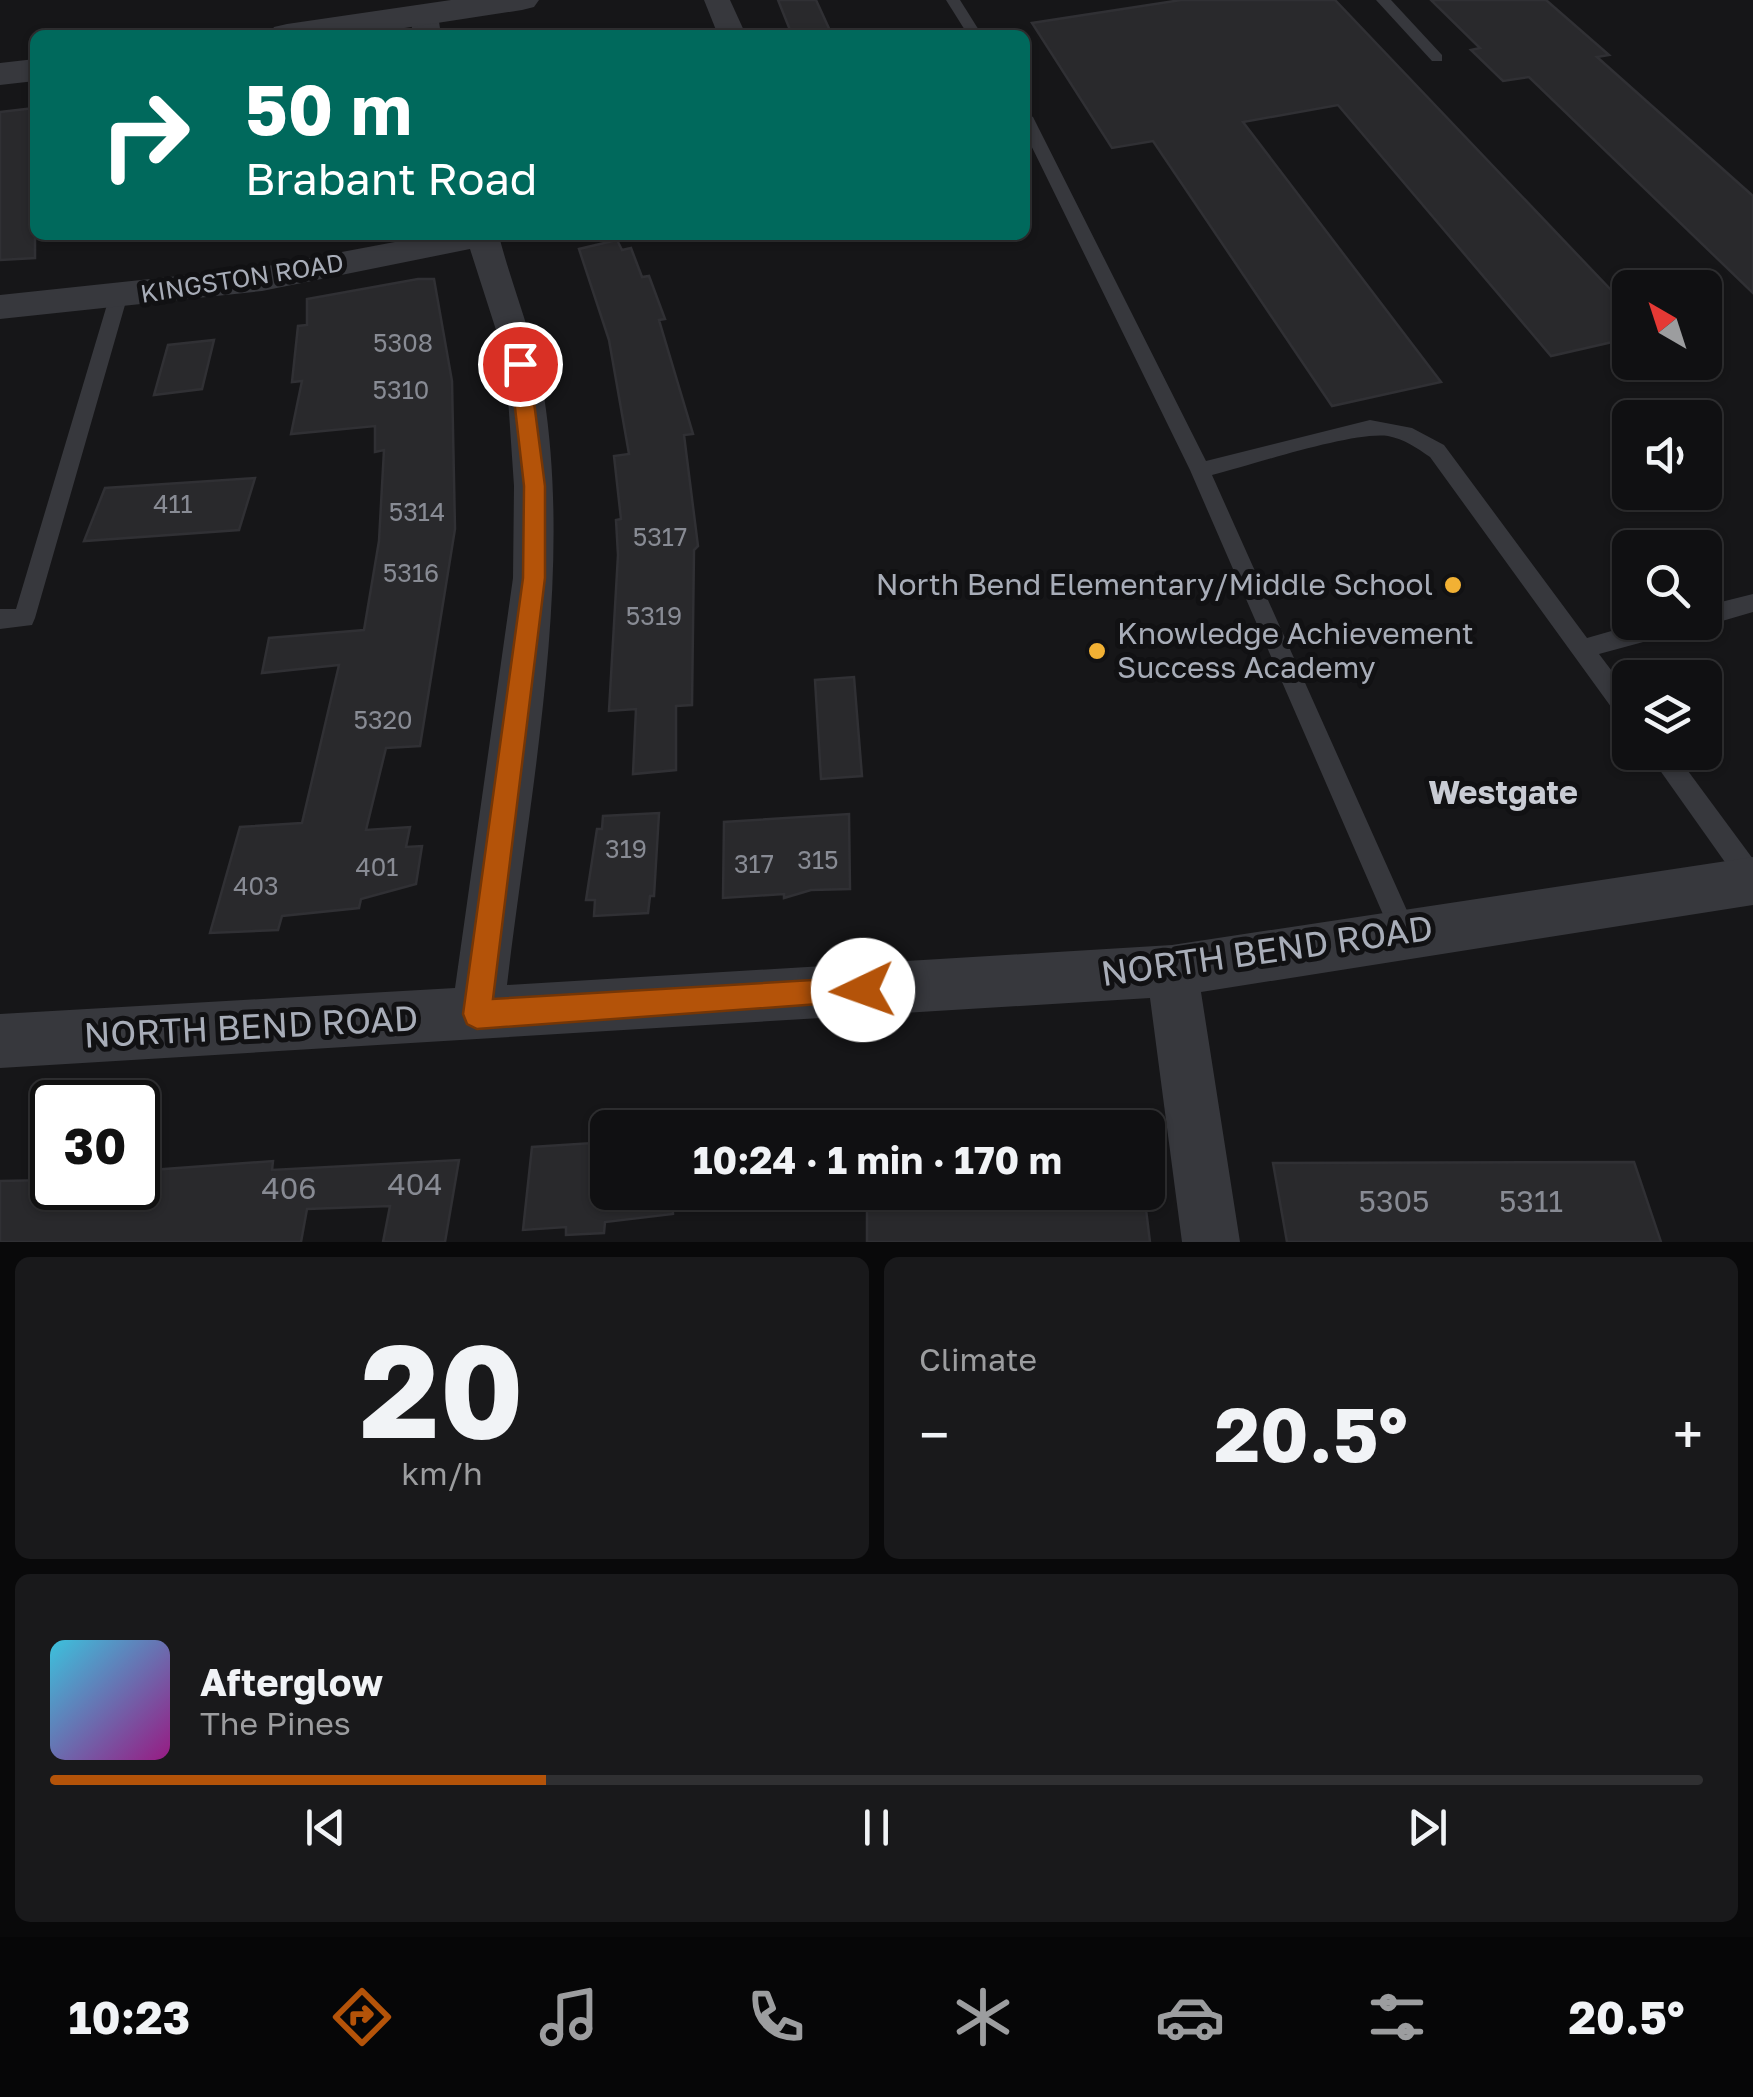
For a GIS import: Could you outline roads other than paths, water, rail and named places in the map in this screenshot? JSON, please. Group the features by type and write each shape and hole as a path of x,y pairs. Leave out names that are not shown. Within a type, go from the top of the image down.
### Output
{"street":[{"path":"356,30 426,25 522,0"},
{"path":"717,0 730,30"},
{"path":"0,74 30,71"},
{"name":"KINGSTON ROAD","path":"0,307 118,298 262,279 462,240"},
{"path":"477,1014 534,578 534,486 526,398 514,330 484,240"},
{"name":"NORTH BEND ROAD","path":"0,1042 1172,971 1753,880"},
{"path":"1172,971 1211,1242"}],"lane":[{"path":"972,30 954,2 980,0"},
{"path":"1384,0 1437,58"},
{"path":"1030,127 1200,470 1404,933"},
{"path":"0,619 24,618 118,298"},
{"path":"1200,470 1370,428 1396,427 1437,451 1612,690"},
{"path":"1722,611 1753,602"},
{"path":"1582,649 1615,640"},
{"path":"1671,770 1753,880"}],"place":[{"name":"North Bend Elementary/Middle School","path":"1453,585"},
{"name":"Knowledge Achievement Success Academy","path":"1097,651"}],"district":[{"name":"Westgate","path":"1503,793"}]}
